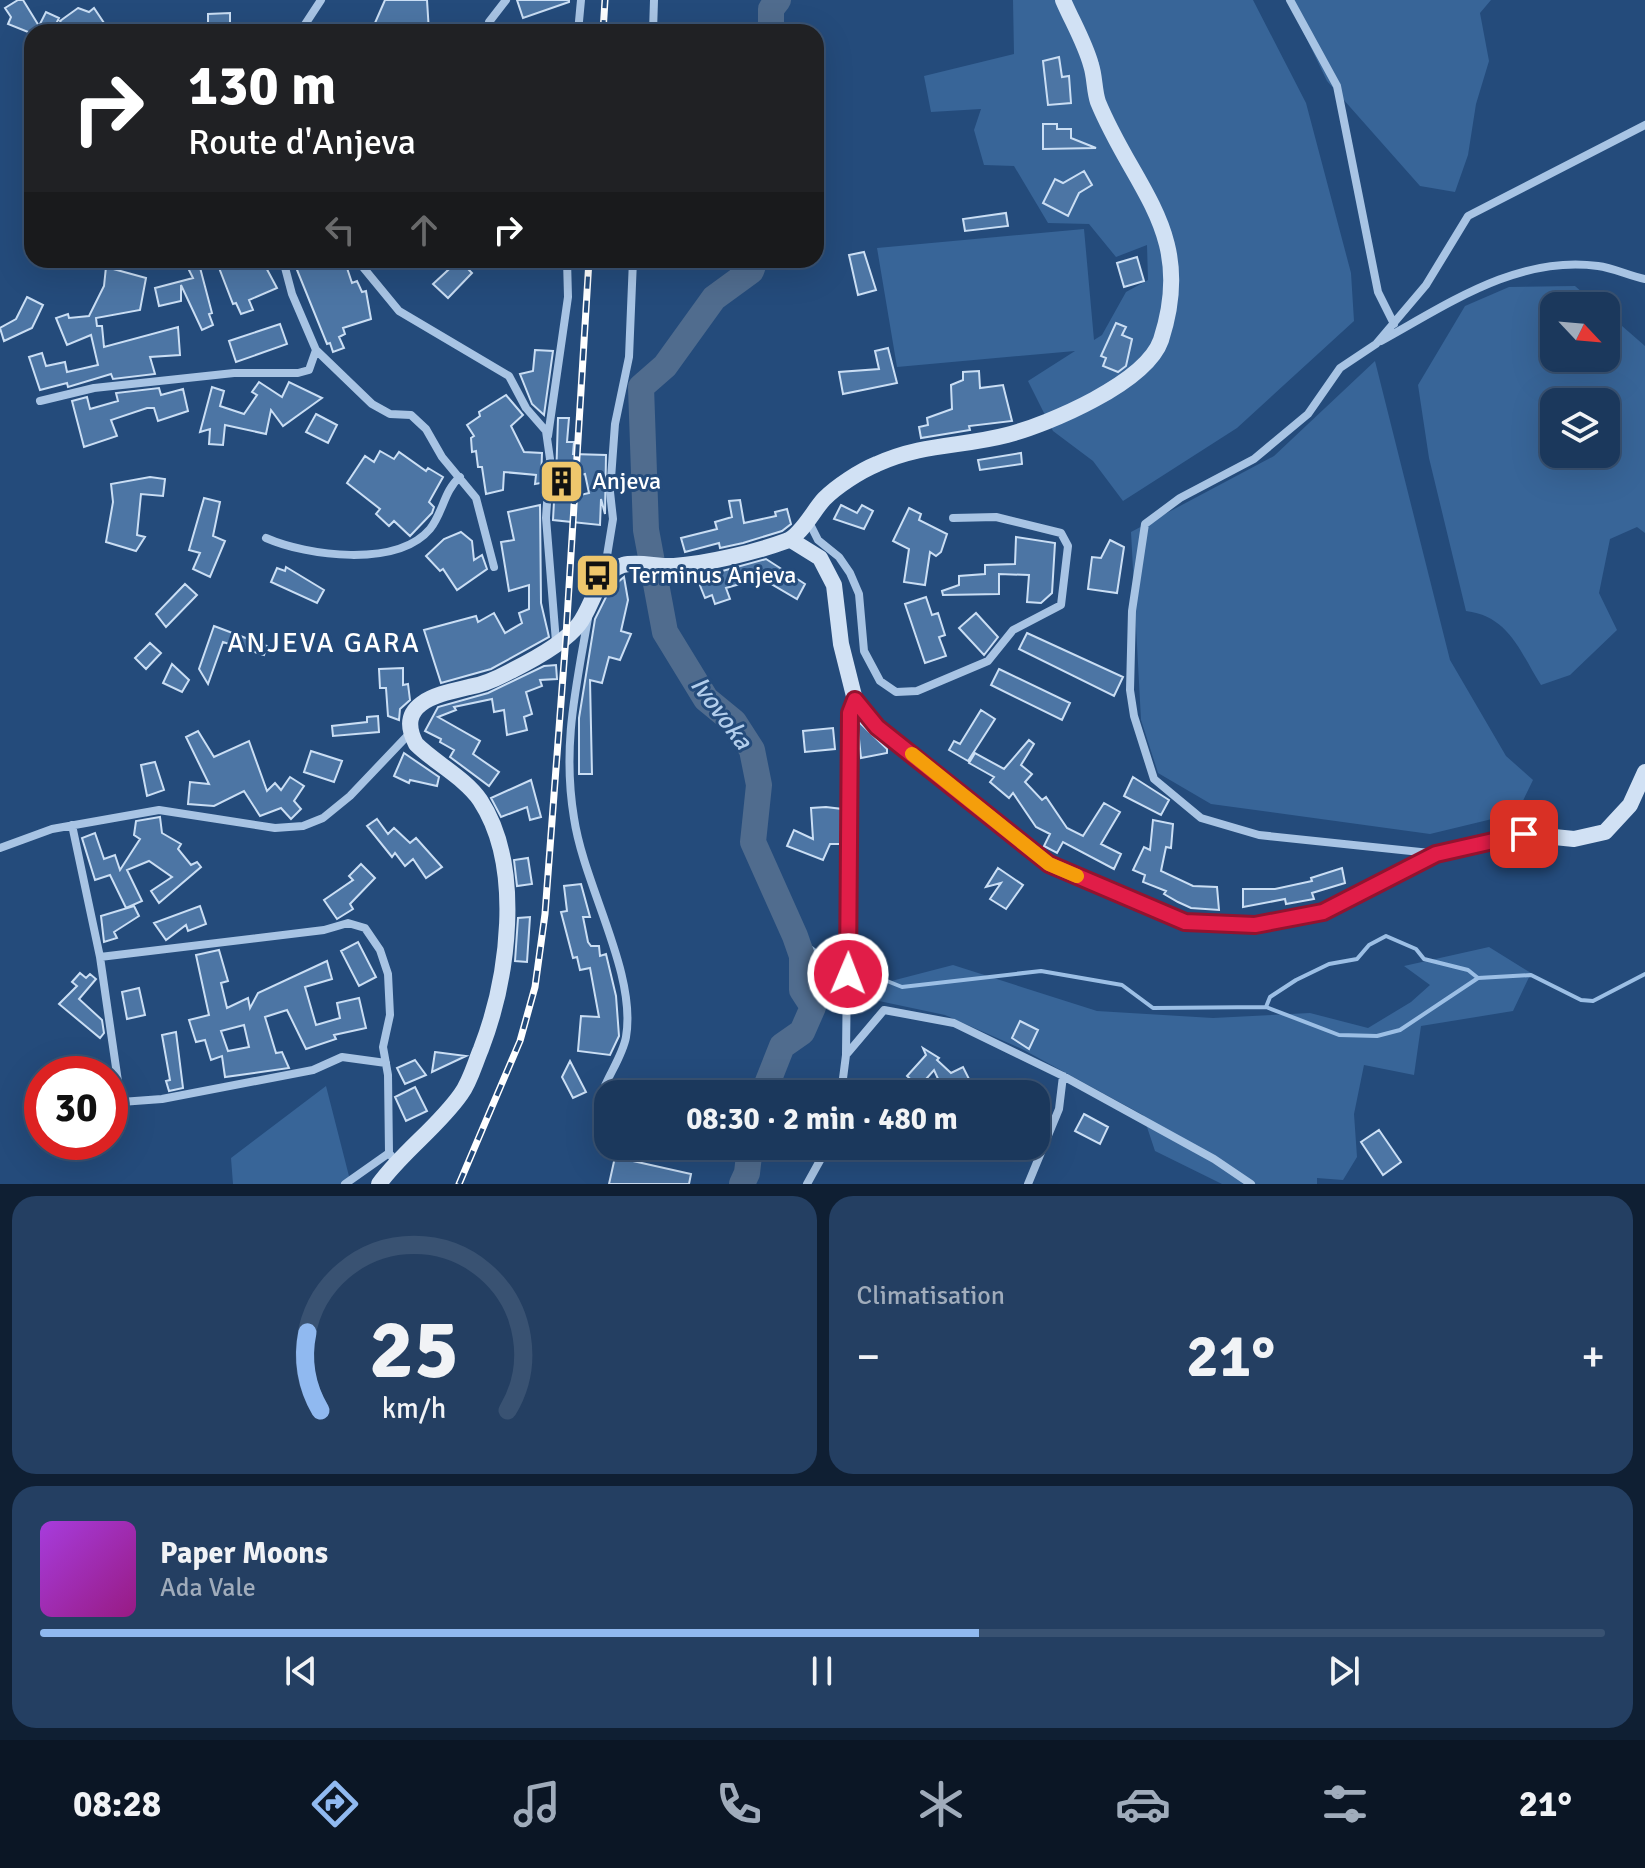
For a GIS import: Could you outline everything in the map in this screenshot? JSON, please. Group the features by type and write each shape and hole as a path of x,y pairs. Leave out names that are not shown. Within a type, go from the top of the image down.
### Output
{"street":[{"path":"305,24 321,0"},
{"path":"489,24 506,0"},
{"path":"579,24 581,0"},
{"path":"653,24 654,0"},
{"path":"604,575 625,565 675,566 791,540 826,496 874,465 918,448 1008,435 1084,405 1116,388 1141,368 1160,343 1170,295 1170,251 1162,225 1097,100 1091,65 1063,0"},
{"path":"1290,0 1337,86 1378,292 1394,324"},
{"path":"1376,344 1426,285 1468,216 1645,125"},
{"path":"1436,854 1259,835 1201,818 1154,779 1134,716 1130,690 1132,611 1145,524 1180,498 1254,459 1308,414 1340,368 1376,344 1508,275 1547,265 1598,266 1645,279"},
{"path":"285,268 292,294 316,350 372,404 390,414 411,415 426,429 442,457 476,498 494,567"},
{"path":"364,268 399,311 509,376 526,408 548,437"},
{"path":"556,642 546,518 548,437 568,297 567,268"},
{"path":"0,848 72,825 159,810 275,828 303,826 323,818 350,796 410,733 412,718 420,704 431,696 471,687 512,671 578,626 604,575 613,519 610,492 615,424 629,357 633,268"},
{"path":"40,401 94,388 234,373 298,373 309,370 316,350"},
{"path":"266,538 288,548 349,554 400,551 429,530 452,484 460,477"},
{"path":"808,517 818,540 839,557 859,594 864,651 871,667 889,689 906,694 988,661 1013,630 1061,605 1068,546 1061,533 996,517 953,518"},
{"path":"791,540 820,558 834,585 841,644 855,700 877,727 1049,864 1185,922 1255,925 1323,912 1436,854 1524,834 1574,839 1605,832 1630,805 1645,772"},
{"path":"591,601 568,735 574,819 593,897 625,979 626,1038 608,1080"},
{"path":"843,1080 849,953 850,713 855,700"},
{"path":"345,1184 392,1157 462,1093 485,1038 502,984 508,904 500,856 487,811 477,796 427,755 410,733"},
{"path":"72,825 100,957 121,1102 162,1099 313,1070 342,1057 386,1063"},
{"path":"100,957 324,930 348,923 365,928 380,950 388,974 390,1015 383,1047 392,1157 379,1184"},
{"path":"846,1055 884,1010 954,1023 1063,1076 1214,1159 1251,1184"},
{"path":"1028,1184 1059,1109 1063,1076"},
{"path":"807,1184 820,1160"}],"shaded area":[{"path":"1013,0 1253,0 1306,103 1351,273 1354,321 1237,428 1123,501 1093,461 1053,431 1028,381 1075,351 897,367 877,248 1084,229 1094,340 1102,335 1126,292 1148,280 1147,245 1116,257 1089,224 1048,223 1014,166 984,165 974,130 981,109 931,112 924,76 1014,54"},
{"path":"1288,0 1491,0 1480,13 1489,61 1476,104 1468,155 1455,192 1420,186 1327,81"},
{"path":"1575,286 1582,292 1540,292 1540,372 1620,372 1620,324 1645,346 1645,533 1637,527 1610,539 1599,593 1617,630 1570,675 1541,685 1503,628 1481,614 1466,611 1429,458 1418,385 1465,306 1509,287"},
{"path":"1375,361 1450,660 1506,756 1533,780 1517,813 1430,834 1211,804 1158,773 1141,720 1131,532 1274,456"},
{"path":"1489,947 1531,973 1513,1011 1421,1026 1414,1075 1364,1065 1354,1114 1357,1157 1343,1180 1317,1178 1317,1184 1222,1184 1155,1151 1143,1115 1022,1049 945,1015 879,1001 872,986 953,965 1097,1011 1213,1018 1310,1013 1368,1028 1411,1002 1430,985 1404,966"},
{"path":"326,1086 351,1184 233,1184 231,1158"}],"building":[{"path":"23,0 38,24 24,24 24,30 8,24 11,17 5,8"},
{"path":"385,0 427,0 428,24 374,24"},
{"path":"517,0 569,0 569,2 523,18"},
{"path":"78,8 89,12 94,8 105,24 62,24 60,21"},
{"path":"46,12 59,18 56,24 40,24"},
{"path":"230,13 230,24 208,24 208,14"},
{"path":"1059,57 1062,77 1069,76 1071,103 1048,105 1043,61"},
{"path":"1043,124 1057,124 1057,129 1071,129 1071,138 1096,148 1043,149"},
{"path":"1084,171 1092,185 1079,193 1068,216 1043,203 1055,179 1063,183"},
{"path":"1006,213 1008,226 965,231 963,219"},
{"path":"864,252 876,290 858,295 849,255"},
{"path":"1137,257 1144,281 1124,287 1117,263"},
{"path":"106,268 146,278 140,310 96,318 97,326 102,326 104,347 178,327 180,355 150,357 155,374 113,379 111,374 68,387 67,383 40,390 29,357 42,353 46,366 65,362 67,372 98,365 91,335 67,345 56,318 68,314 69,318 89,316 104,286"},
{"path":"188,268 200,268 212,313 209,314 213,325 202,330 181,285 181,301 159,306 155,288 193,278"},
{"path":"219,268 266,268 277,288 249,300 253,310 241,314 236,303 233,304"},
{"path":"296,268 347,268 352,283 357,281 362,292 366,291 371,319 343,328 345,334 339,337 344,348 333,352 330,343 327,344"},
{"path":"450,268 467,268 472,273 448,298 433,284"},
{"path":"27,297 43,305 32,328 4,341 0,328 16,319"},
{"path":"1116,323 1126,327 1122,335 1132,339 1126,366 1118,372 1103,366 1106,358 1101,356"},
{"path":"280,324 287,344 236,362 229,341"},
{"path":"888,348 897,383 843,394 839,372 879,369 875,351"},
{"path":"535,350 553,351 544,415 532,404 520,374 533,371"},
{"path":"979,371 980,388 1003,385 1012,421 969,426 970,430 921,438 919,427 928,425 927,418 952,409 951,385 963,380 963,372"},
{"path":"259,382 282,397 289,382 322,398 283,426 271,410 266,434 225,425 223,445 209,444 210,429 200,432 212,387 224,391 220,406 244,414 257,395 252,392"},
{"path":"159,388 161,395 183,389 188,411 158,421 154,408 147,408 111,420 117,436 84,447 72,401 87,397 90,409 118,401 116,393"},
{"path":"506,395 523,415 511,426 524,452 542,453 541,483 535,484 536,475 504,472 503,490 486,494 482,467 478,467 476,451 472,452 471,438 474,436 467,425 480,416 479,412"},
{"path":"316,414 337,425 328,443 306,432"},
{"path":"558,418 569,418 567,442 574,442 573,454 606,455 605,514 601,499 600,525 553,520 554,501 589,493 585,474 556,480"},
{"path":"380,451 394,459 399,452 426,471 428,468 443,477 429,502 434,507 432,513 410,536 394,521 389,526 376,514 380,509 347,483 365,456 374,462"},
{"path":"1021,453 1022,464 980,470 978,460"},
{"path":"150,477 165,479 163,496 141,494 137,535 145,537 136,551 106,542 113,502 111,484"},
{"path":"204,498 220,502 213,536 225,541 210,577 193,569 200,553 189,550"},
{"path":"740,500 744,523 776,516 775,512 787,509 791,524 782,531 743,543 720,548 719,543 685,552 681,538 717,529 715,522 732,517 729,501"},
{"path":"540,505 541,603 549,637 491,669 441,683 424,630 476,616 478,622 494,613 505,633 522,623 519,613 529,609 529,585 509,591 501,542 514,540 508,512"},
{"path":"841,505 857,513 862,505 873,511 864,529 834,519"},
{"path":"909,508 921,514 919,520 947,534 941,552 936,556 930,552 925,585 904,582 909,549 893,541"},
{"path":"461,532 472,541 474,560 482,555 487,569 457,590 443,569 440,571 426,556 444,539"},
{"path":"1016,537 1055,543 1052,593 1041,603 1027,602 1029,575 999,574 999,594 943,595 942,591 959,585 959,576 985,574 985,565 1015,564"},
{"path":"1110,540 1124,547 1117,593 1088,589 1092,557 1101,558"},
{"path":"766,559 805,584 797,599 761,578 726,588 730,599 715,604 712,595 705,598 697,578"},
{"path":"286,567 324,590 317,603 271,582 277,568 285,571"},
{"path":"624,577 628,600 621,631 631,634 620,660 609,657 602,683 590,680 592,774 579,774 579,718 595,619 610,589"},
{"path":"185,584 197,595 166,627 156,614"},
{"path":"926,597 932,615 938,613 945,635 939,637 946,656 925,663 905,604"},
{"path":"976,613 998,637 984,655 959,628"},
{"path":"214,626 267,646 264,655 223,642 208,684 199,669"},
{"path":"1027,633 1123,677 1114,696 1019,649"},
{"path":"150,643 161,653 146,669 135,658"},
{"path":"172,664 189,680 182,692 163,683"},
{"path":"556,665 557,679 540,680 542,686 526,692 532,714 524,717 527,730 507,735 504,710 494,712 492,699 454,707 456,710 438,717 480,741 473,754 499,772 489,786 450,757 454,750 425,731 438,707 488,693 544,666"},
{"path":"403,668 403,685 408,684 410,700 400,709 399,720 388,716 386,688 380,688 379,669"},
{"path":"999,669 1070,703 1062,720 991,685"},
{"path":"981,710 995,719 968,761 949,750 954,741 960,744"},
{"path":"378,716 379,732 333,736 332,726 367,722 367,717"},
{"path":"857,720 887,749 887,753 861,758"},
{"path":"833,728 835,749 805,752 803,731"},
{"path":"198,731 214,757 249,741 267,791 275,783 281,790 290,777 304,786 294,801 301,809 291,819 281,808 260,816 244,791 214,806 188,804 190,782 209,784 186,737"},
{"path":"1029,740 1034,744 1021,765 1032,774 1025,782 1042,800 1046,797 1067,828 1083,836 1104,803 1120,812 1101,844 1121,854 1114,869 1063,842 1057,853 1044,846 1050,834 1036,827 1013,793 1009,798 990,782 994,777 969,763 975,753 1004,769"},
{"path":"311,751 342,761 334,782 304,772"},
{"path":"404,753 439,777 437,786 410,780 409,783 394,776"},
{"path":"155,762 164,790 147,796 141,765"},
{"path":"1133,777 1169,800 1161,815 1124,796"},
{"path":"531,780 541,817 530,820 527,807 501,817 491,798"},
{"path":"811,808 842,809 841,844 830,844 823,860 787,846 794,830 813,839"},
{"path":"160,817 162,833 181,844 178,849 191,865 197,862 201,867 159,903 151,891 172,877 149,861 127,870 142,901 126,908 110,875 95,880 82,838 95,833 104,859 115,855 120,870 140,839 134,835 136,821"},
{"path":"377,819 388,834 394,828 410,843 416,838 442,867 426,878 413,859 405,866 395,853 392,857 367,826"},
{"path":"1153,820 1173,824 1171,848 1166,847 1161,871 1193,886 1217,887 1219,910 1191,908 1178,902 1164,894 1166,891 1143,882 1145,875 1133,870 1144,847 1150,850"},
{"path":"528,858 532,884 517,886 514,860"},
{"path":"361,864 375,878 350,904 353,909 337,919 324,900 353,880 349,876"},
{"path":"998,868 1023,885 1006,909 990,899 1001,883 986,887"},
{"path":"1342,868 1345,883 1312,893 1314,899 1286,904 1285,899 1243,907 1243,889 1275,889 1312,881 1311,878"},
{"path":"581,884 590,917 583,917 588,942 591,946 599,946 600,956 606,954 616,996 619,1036 610,1055 578,1051 581,1016 599,1017 590,968 580,970 577,957 573,958 561,912 567,911 564,886"},
{"path":"134,906 139,916 114,932 117,938 104,942 101,916"},
{"path":"200,906 206,924 188,931 186,925 166,940 154,923"},
{"path":"530,917 527,962 515,961 518,918"},
{"path":"358,942 376,977 359,986 341,951"},
{"path":"219,950 228,981 221,983 227,1008 248,998 250,1008 258,993 327,961 332,979 305,987 316,1025 340,1018 337,1003 359,998 366,1028 334,1035 336,1039 306,1049 287,1010 265,1017 276,1053 282,1052 289,1068 225,1077 222,1056 211,1060 205,1040 196,1042 189,1020 209,1015 196,955","holes":["244,1025 249,1047 228,1051 221,1031"]},
{"path":"80,973 86,978 90,974 96,979 79,999 102,1020 104,1033 100,1038 59,1004 77,986 72,982"},
{"path":"139,988 145,1015 127,1019 122,992"},
{"path":"1020,1021 1038,1030 1029,1049 1012,1038"},
{"path":"176,1032 183,1088 169,1091 162,1035"},
{"path":"923,1048 939,1058 937,1060 951,1073 963,1067 970,1080 939,1080 934,1070 925,1080 911,1080 907,1076 926,1055"},
{"path":"435,1052 466,1056 432,1072"},
{"path":"415,1060 426,1075 405,1084 397,1068"},
{"path":"570,1061 586,1092 573,1098 562,1077"},
{"path":"415,1087 427,1111 406,1121 395,1097"},
{"path":"1084,1114 1108,1127 1100,1144 1075,1131"},
{"path":"1379,1130 1401,1162 1383,1175 1361,1142"},
{"path":"614,1160 628,1160 691,1174 689,1184 609,1184"}],"waterway":[{"name":"Ivovoka","path":"771,24 771,9 778,0"},
{"name":"Ivovoka","path":"752,268 714,298 665,366 641,387 646,530 665,632 706,699 734,722 752,750 759,785 753,842 795,936 802,956 802,990 813,1007 802,1032 782,1046 769,1080"},
{"path":"795,936 820,954 902,987 1041,971 1122,985 1153,1008 1266,1007 1339,1035 1377,1036 1400,1030 1478,978 1531,975 1581,1000 1593,1001 1645,974"},
{"path":"1266,1007 1270,997 1296,980 1329,964 1357,959 1369,945 1386,936 1416,949 1424,959 1468,970 1478,978"},
{"name":"Ivovoka","path":"742,1184 748,1160"}],"railway":[{"path":"604,24 605,0"},
{"path":"459,1184 520,1041 535,987 545,914 566,636 589,268"}],"slow traffic":[{"path":"912,754 1049,864 1077,876"}],"place":[{"name":"Anjeva","path":"561,481"},
{"name":"Terminus Anjeva","path":"598,575"}],"district":[{"name":"ANJEVA GARA","path":"324,643"}],"route":[{"path":"848,974 850,713 855,700 877,727 1049,864 1185,922 1255,925 1323,912 1436,854 1524,834"}]}
